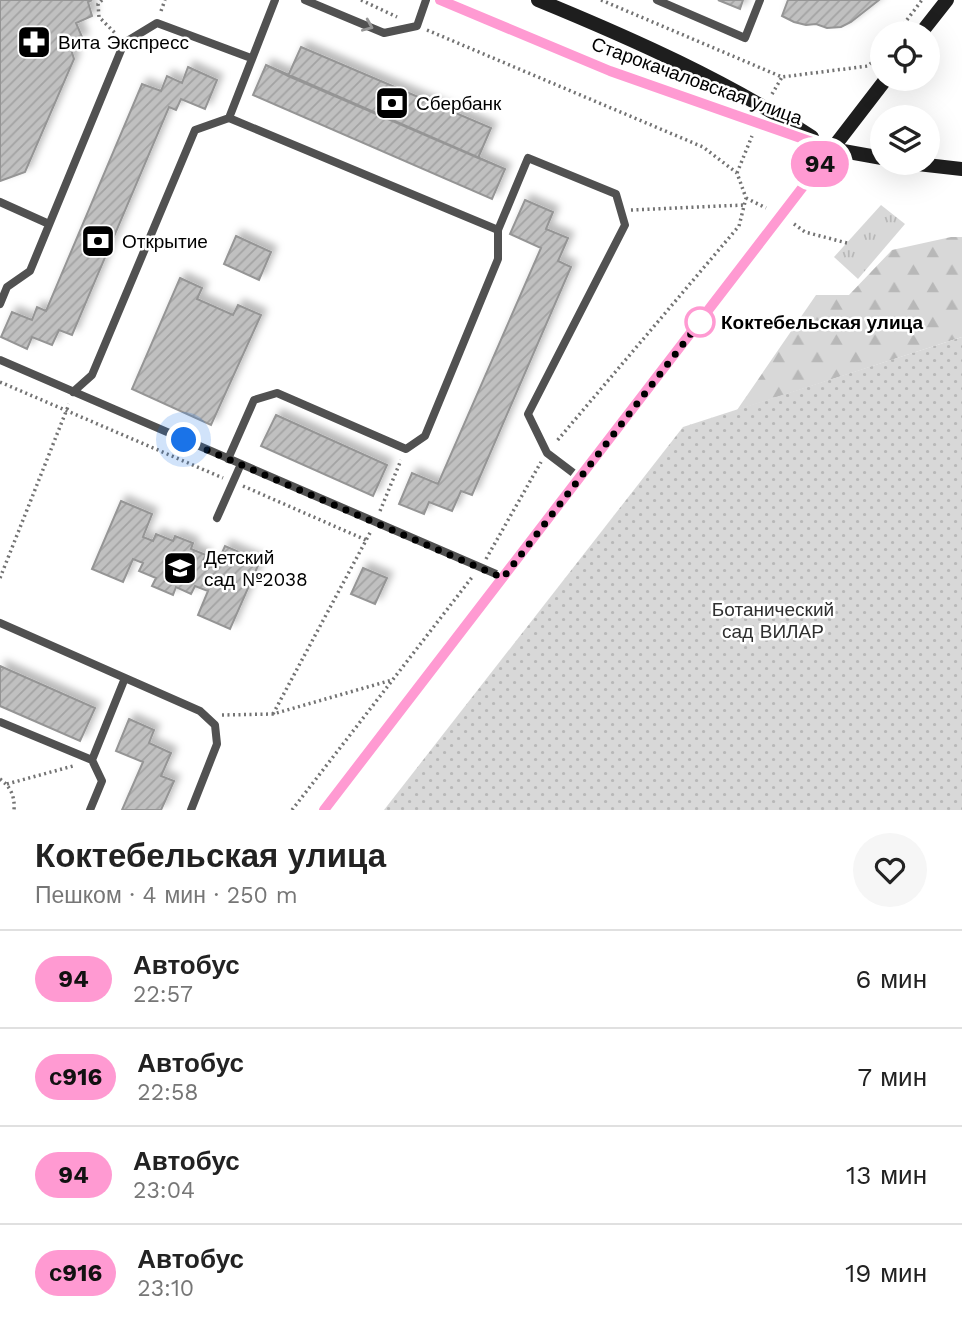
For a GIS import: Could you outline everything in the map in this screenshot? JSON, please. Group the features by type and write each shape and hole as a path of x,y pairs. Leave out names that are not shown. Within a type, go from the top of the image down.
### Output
{"street":[{"name":"Старокачаловская улица","path":"440,0 610,71 832,149"},
{"name":"Старокачаловская улица","path":"538,0 628,38 766,106 832,149"},
{"path":"930,21 947,0"},
{"path":"324,810 877,91"},
{"path":"832,149 870,156"},
{"path":"940,167 962,169"}],"lane":[{"path":"229,118 275,0"},
{"path":"304,0 384,33 417,26 426,0"},
{"path":"657,0 745,38 760,0"},
{"path":"0,304 7,287 30,271 124,43 157,23 251,58"},
{"path":"73,392 92,375 195,130 229,118 498,230"},
{"path":"228,459 254,400 277,393 406,449 425,436 498,259 498,230 528,158 616,194 625,225 528,414 547,453 580,478"},
{"path":"0,202 50,224"},
{"path":"0,360 503,578"},
{"path":"218,518 241,464"},
{"path":"0,623 200,711 215,725 217,744 191,810"},
{"path":"92,760 125,678"},
{"path":"0,722 92,760 102,781 90,810"}],"path":[{"path":"102,0 98,4 99,17 124,43"},
{"path":"160,13 165,0"},
{"path":"292,810 480,568 547,453 739,226 746,198 737,173 703,147 361,0"},
{"path":"601,0 782,77 870,64"},
{"path":"906,21 922,0"},
{"path":"621,210 744,205"},
{"path":"805,232 847,243"},
{"path":"0,382 366,540"},
{"path":"0,578 73,392"},
{"path":"274,714 376,523 406,449"},
{"path":"205,716 274,714 394,680"},
{"path":"7,784 92,760"},
{"path":"0,779 7,784 14,800 14,810"}],"green space":[{"path":"881,205 905,224 858,279 834,257"},
{"path":"962,237 962,337 737,410 816,295 849,295 892,250"},
{"name":"Ботанический сад ВИЛАР","path":"962,337 962,810 384,810 683,427"}],"building":[{"path":"0,0 92,0 88,2 92,16 76,23 83,39 69,43 74,59 25,172 0,181"},
{"path":"718,0 743,0 740,9"},
{"path":"788,0 879,0 851,22 841,27 827,28 794,22 782,16"},
{"path":"301,47 491,128 478,158 288,76"},
{"path":"301,47 491,128 478,158 505,169 492,199 253,95 266,65 288,76"},
{"path":"266,65 505,169 492,199 253,95"},
{"path":"188,67 217,80 205,109 181,99 176,110 169,107 72,335 59,330 52,345 32,337 27,349 1,337 12,312 32,320 37,307 46,311 142,84 161,91 167,76 182,83"},
{"path":"525,200 553,212 546,229 568,238 558,261 571,267 472,495 461,491 452,511 429,502 424,514 399,504 412,473 438,484 541,248 510,234"},
{"path":"236,236 271,252 259,280 224,264"},
{"path":"180,278 202,288 197,299 233,315 238,305 261,315 211,425 132,389"},
{"path":"276,415 387,465 373,496 261,446"},
{"path":"121,501 152,514 143,537 153,541 156,534 173,541 175,536 193,543 191,549 206,555 202,562 215,568 225,546 260,561 230,629 198,615 208,591 195,586 191,594 176,587 173,595 152,586 156,578 139,571 143,563 133,559 123,582 92,569"},
{"path":"363,568 387,578 375,604 351,594"},
{"path":"0,666 95,708 80,741 0,706"},
{"path":"129,719 154,730 149,743 171,753 161,776 174,781 161,810 122,810 143,762 116,751"}],"bus line":[{"name":"94","path":"324,810 832,149 610,71 440,0"}],"place":[{"name":"Вита Экспресс","path":"34,42"},
{"name":"Сбербанк","path":"392,103"},
{"name":"Открытие","path":"98,241"},
{"name":"Коктебельская улица","path":"700,322"},
{"name":"Детский сад №2038","path":"180,568"}],"route":[{"path":"184,440 503,578 700,322"}]}
